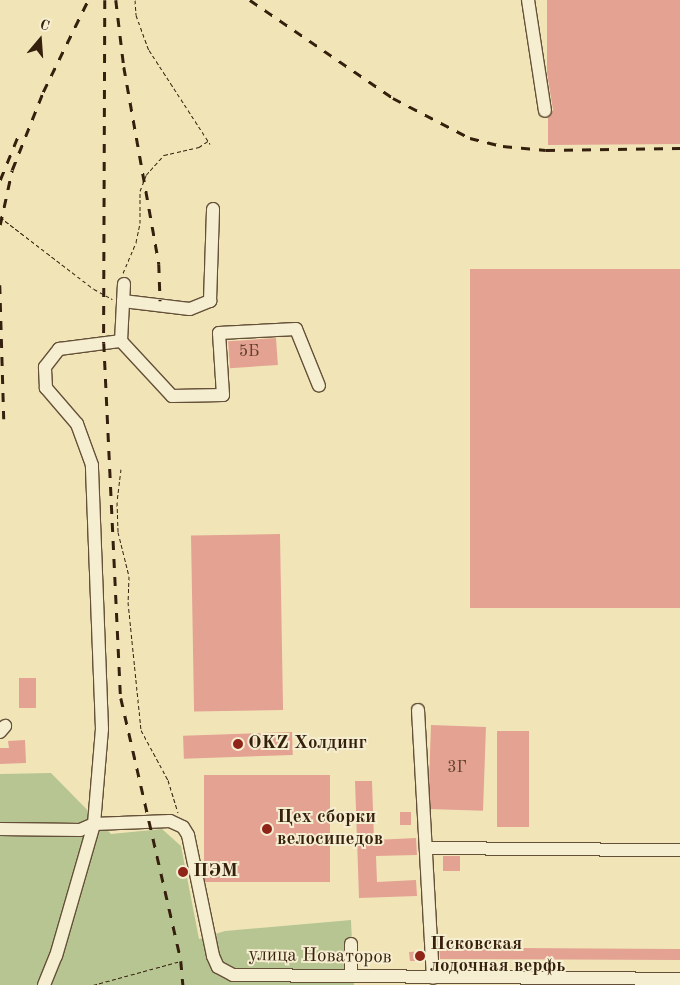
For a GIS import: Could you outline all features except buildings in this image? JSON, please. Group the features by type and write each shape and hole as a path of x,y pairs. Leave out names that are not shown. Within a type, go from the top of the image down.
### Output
{"street":[{"path":"528,0 545,111"},
{"path":"123,301 190,309 210,302 213,209"},
{"path":"124,284 121,341 172,396 222,395 219,333 296,329 319,386"},
{"path":"44,985 56,956 94,824 102,729 92,465 76,424 46,388 44,367 59,349 121,341"},
{"path":"418,710 433,978"},
{"path":"0,829 80,830 94,824 170,821 185,831"},
{"name":"улица Новаторов","path":"185,831 193,873 218,967 233,975 680,979"},
{"path":"427,848 680,850"},
{"path":"351,944 351,976"},
{"path":"283,974 291,985"}],"path":[{"path":"135,0 136,15 149,50 210,144"},
{"path":"124,284 121,277 140,223 140,191 146,175 164,155 199,147 208,141"},
{"path":"0,217 94,289 123,301"},
{"path":"121,469 117,502 118,532 128,576 128,602 141,730 168,780 185,831"},
{"path":"93,985 181,960"}],"green space":[{"path":"51,773 111,834 162,829 181,846 199,939 225,931 351,920 354,985 0,985 0,774"}],"railway":[{"path":"0,225 12,170 43,92 88,0"},
{"path":"105,0 104,343 121,698 181,961 183,985"},
{"path":"116,0 124,67 159,264 160,301"},
{"path":"250,0 393,98 470,138 503,146 546,150 680,148"},
{"path":"0,180 20,131"},
{"path":"0,285 4,419"}],"place":[{"name":"OKZ Холдинг","path":"238,744"},
{"name":"Цех сборки велосипедов","path":"267,829"},
{"name":"ПЭМ","path":"183,872"},
{"name":"Псковская лодочная верфь","path":"420,956"}]}
